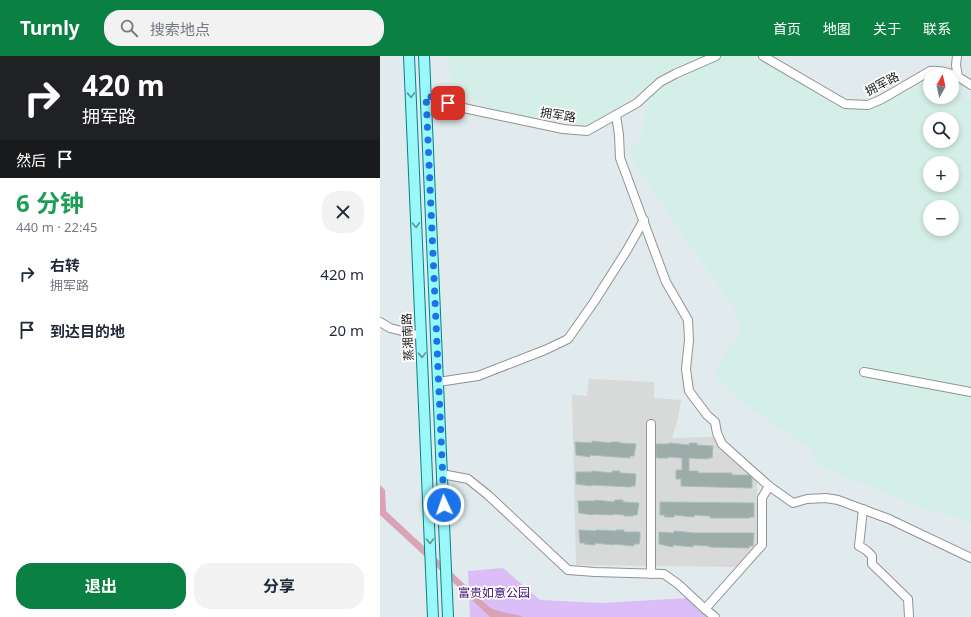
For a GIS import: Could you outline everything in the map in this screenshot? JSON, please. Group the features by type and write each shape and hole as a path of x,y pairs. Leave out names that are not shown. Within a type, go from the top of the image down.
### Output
{"main road":[{"name":"蒸湘南路","path":"409,56 433,617"},
{"path":"424,56 448,617"},
{"path":"411,110 427,110"}],"street":[{"name":"拥军路","path":"426,95 459,106 563,129 587,131 637,103 660,82 716,56"},
{"name":"拥军路","path":"763,56 845,104 868,106 923,75"},
{"path":"956,68 957,56"},
{"name":"拥军路","path":"959,78 971,85"},
{"path":"616,115 620,158 666,282 688,320 689,340 686,369 689,390 707,415 715,422 717,433 722,444 769,486 793,503 807,499 826,498 838,500 890,519 971,558"},
{"path":"438,382 478,376 568,340 627,250 644,220"},
{"path":"380,322 390,328 421,336"},
{"path":"864,372 971,392"},
{"path":"651,424 651,574"},
{"path":"442,474 468,479 488,495 568,570 664,574 678,584 715,617"},
{"path":"705,609 762,545 762,498 769,486"},
{"path":"863,510 859,546 872,556 872,564 908,599 909,617"}],"shaded area":[{"path":"448,56 701,56 664,73 594,124 588,126 495,112 478,100 451,91"},
{"path":"725,56 754,56 808,87 812,93 817,92 838,107 865,109 881,104 885,100 923,80 923,104 959,104 959,90 971,100 971,523 925,509 817,465 811,447 792,437 761,416 715,376 716,369 737,337 741,328 740,321 733,307 631,158 630,151 640,138 642,132 649,98 671,80"},
{"path":"589,379 654,382 654,398 681,400 678,419 672,438 715,437 757,477 758,546 739,567 576,565 572,395 587,396"},
{"path":"380,485 385,490 386,511 489,607 497,611 523,617 490,617 380,515"}],"green space":[{"name":"富贵如意公园","path":"503,568 540,600 601,603 688,598 710,617 470,617 468,571"}],"building":[{"path":"592,441 636,444 634,456 630,456 630,458 590,455 590,457 576,455 575,442 592,443"},
{"path":"669,443 689,445 689,443 697,443 697,445 713,446 712,458 689,458 689,471 698,471 698,473 732,473 732,475 749,475 752,478 752,488 681,486 681,479 676,479 676,470 682,470 682,458 656,457 656,444"},
{"path":"592,471 612,473 612,471 620,471 620,473 636,474 635,486 591,486 576,484 576,472"},
{"path":"595,500 614,502 615,500 623,500 623,502 639,503 637,515 593,515 579,513 578,501"},
{"path":"660,502 754,503 754,517 710,518 710,516 694,515 694,517 674,515 674,517 664,517 665,515 660,515"},
{"path":"579,530 624,530 624,532 640,532 639,544 634,544 634,546 595,543 595,545 584,544 585,543 580,543"},
{"path":"674,531 695,533 754,533 753,546 749,546 749,548 693,545 693,547 673,545 673,547 659,544 659,532 674,533"}],"route":[{"path":"444,505 426,95 448,103"}]}
